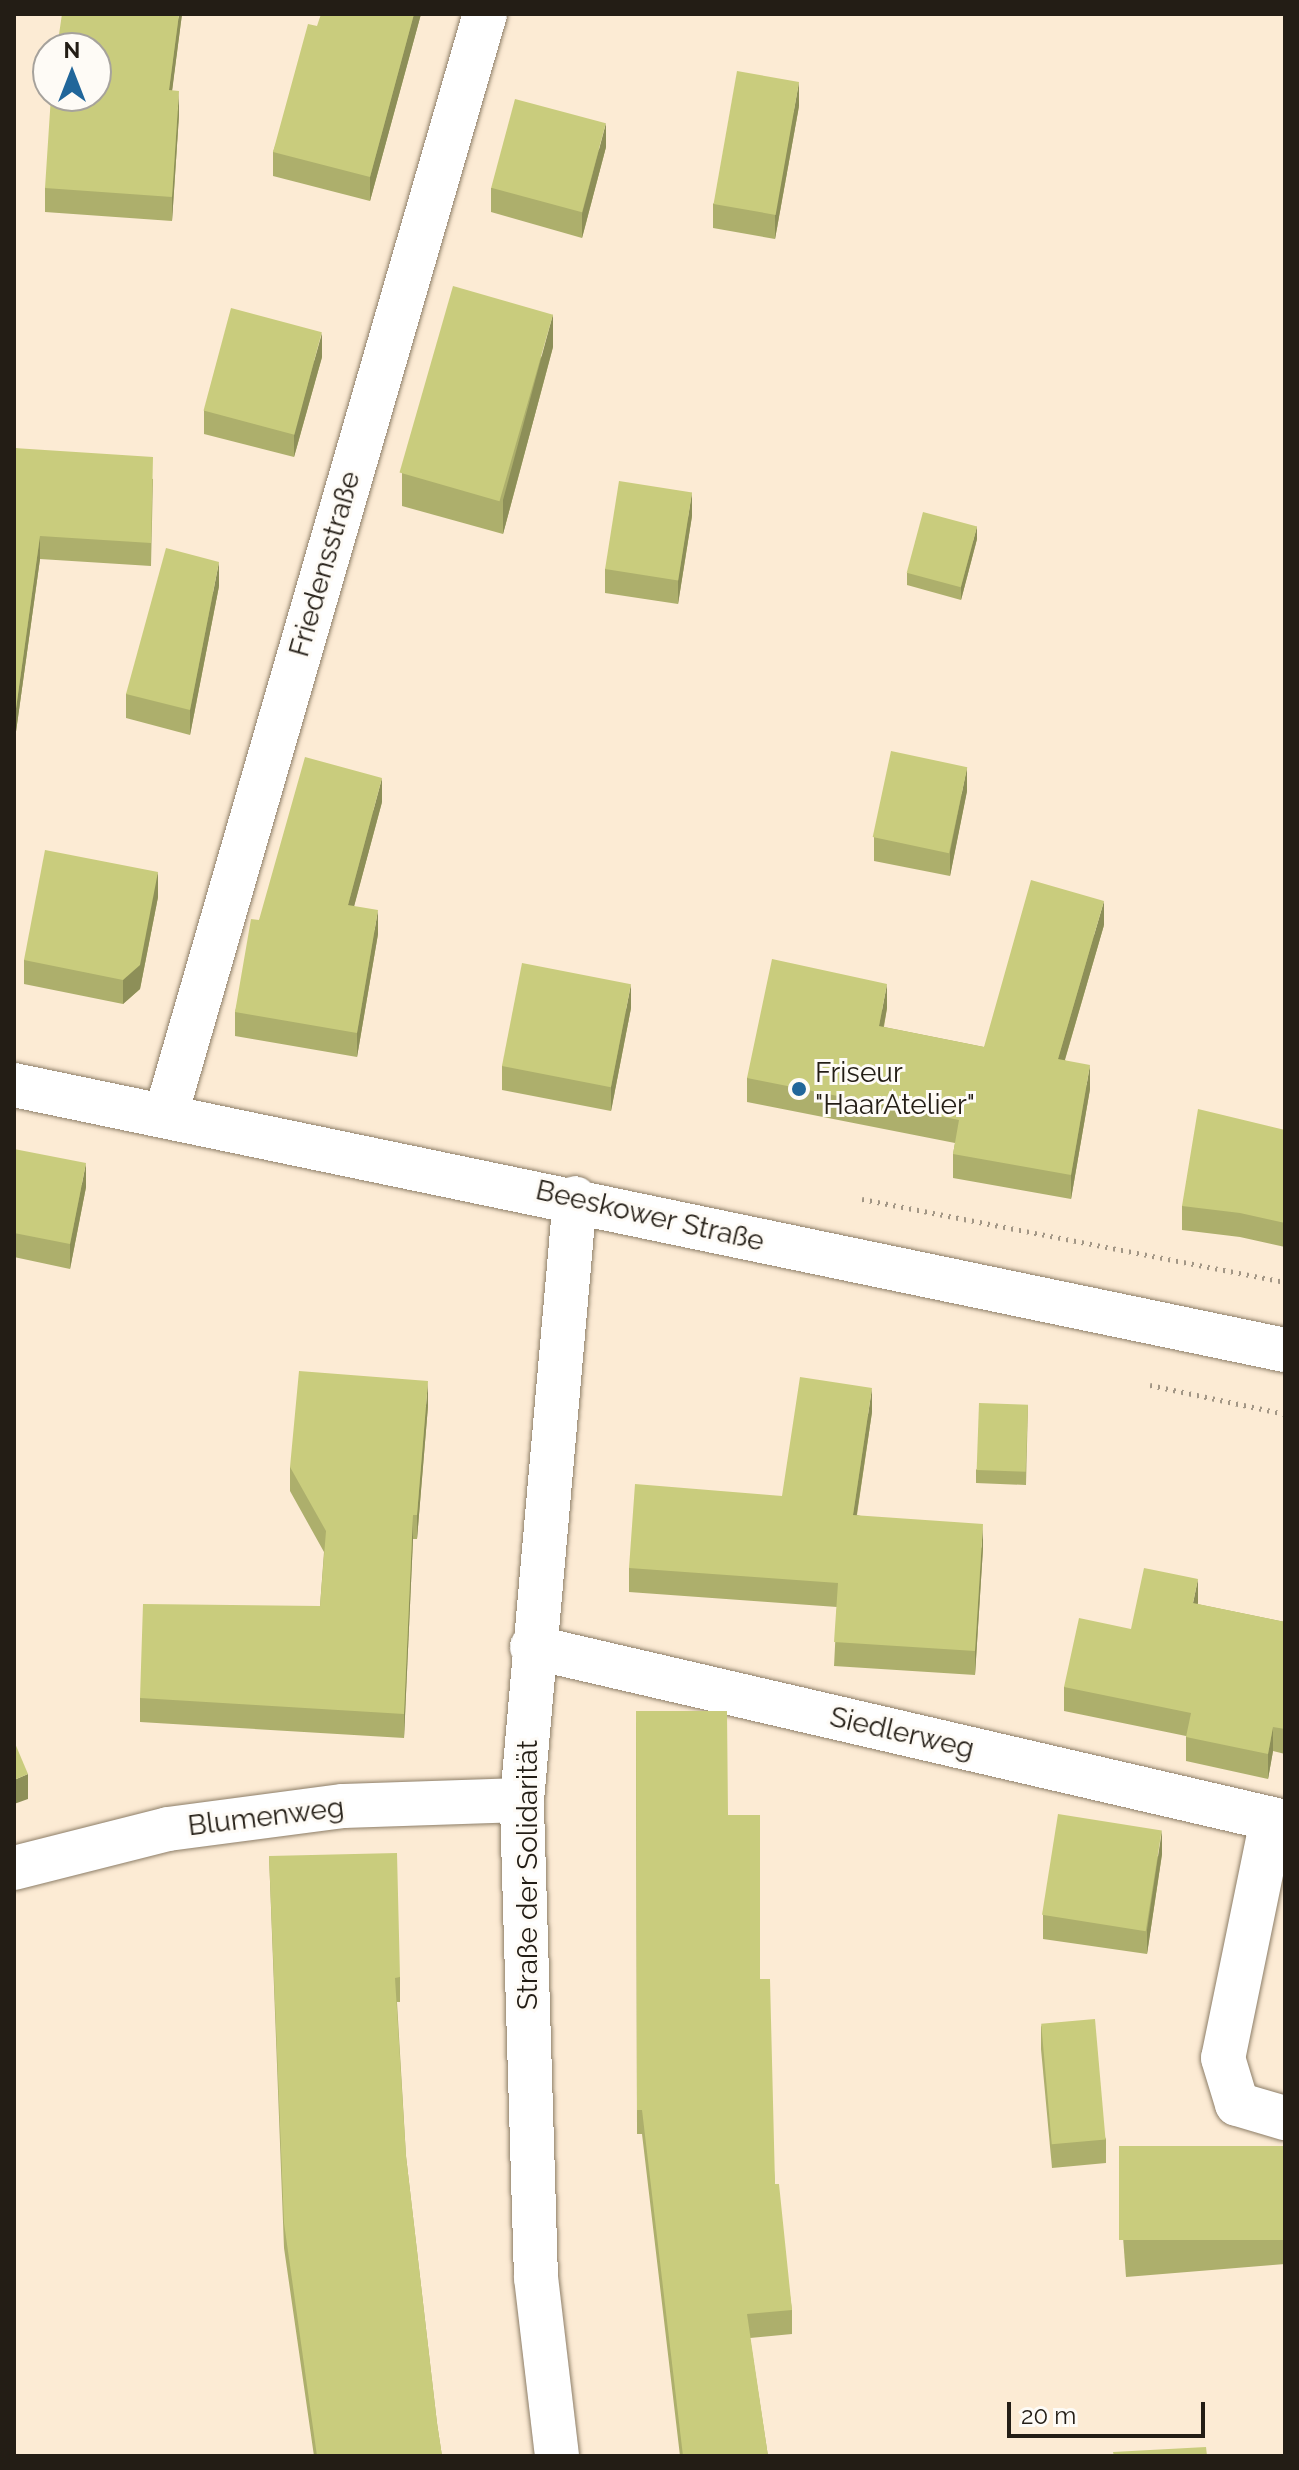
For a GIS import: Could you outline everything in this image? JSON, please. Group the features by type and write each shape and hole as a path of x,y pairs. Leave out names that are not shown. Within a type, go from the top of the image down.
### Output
{"street":[{"name":"Friedensstraße","path":"166,1114 485,14"},
{"name":"Beeskower Straße","path":"14,1085 575,1198 872,1267 1285,1350"},
{"name":"Straße der Solidarität","path":"557,2456 536,2278 522,1800 532,1647 575,1198"},
{"name":"Siedlerweg","path":"532,1647 1279,1821 1223,2058 1237,2104 1285,2118"},
{"name":"Blumenweg","path":"14,1868 168,1829 343,1806 522,1800"}],"building":[{"path":"62,14 179,14 169,90 179,91 172,197 45,188 50,112 112,112 112,32 59,32"},
{"path":"321,14 414,14 370,177 273,152 308,24 317,26"},
{"path":"737,71 799,82 776,215 714,204"},
{"path":"515,99 606,123 582,212 491,188"},
{"path":"453,286 553,315 499,501 400,472"},
{"path":"231,308 322,332 294,435 204,410"},
{"path":"14,448 153,457 151,543 40,536 14,723"},
{"path":"619,481 692,493 678,580 605,569"},
{"path":"923,512 977,526 961,587 907,573"},
{"path":"166,548 219,562 190,710 126,694"},
{"path":"891,751 967,767 949,853 873,837"},
{"path":"305,757 382,778 348,905 378,910 357,1033 235,1012 251,919 259,920"},
{"path":"45,850 158,872 140,965 123,980 24,960"},
{"path":"1031,880 1104,901 1058,1059 1090,1065 1071,1175 953,1154 959,1120 747,1078 772,959 887,984 879,1026 984,1047"},
{"path":"522,963 631,984 611,1087 502,1066"},
{"path":"1198,1109 1285,1130 1285,1223 1240,1213 1182,1206"},
{"path":"14,1149 86,1163 70,1244 14,1233"},
{"path":"299,1371 428,1381 417,1515 413,1515 404,1714 140,1698 143,1604 320,1606 326,1531 290,1467"},
{"path":"800,1377 872,1388 853,1515 983,1524 975,1651 834,1642 838,1583 629,1568 635,1484 782,1496"},
{"path":"979,1403 1028,1405 1026,1472 977,1470"},
{"path":"1144,1568 1198,1579 1193,1603 1285,1622 1285,1729 1273,1727 1268,1754 1186,1737 1191,1713 1064,1687 1079,1618 1131,1629"},
{"path":"636,1711 727,1711 728,1815 760,1815 760,1979 770,1979 775,2184 779,2184 792,2310 747,2314 768,2456 683,2456 642,2110 637,2110"},
{"path":"14,1741 28,1774 14,1780"},
{"path":"1058,1814 1162,1830 1146,1931 1042,1915"},
{"path":"397,1853 400,1977 395,1978 406,2156 442,2456 317,2456 284,2223 269,1856"},
{"path":"1095,2019 1106,2140 1052,2144 1041,2024"},
{"path":"1119,2146 1285,2146 1285,2240 1119,2240"},
{"path":"1206,2447 1207,2456 1114,2456 1113,2452"}],"place":[{"name":"Friseur \"HaarAtelier\"","path":"799,1089"}]}
